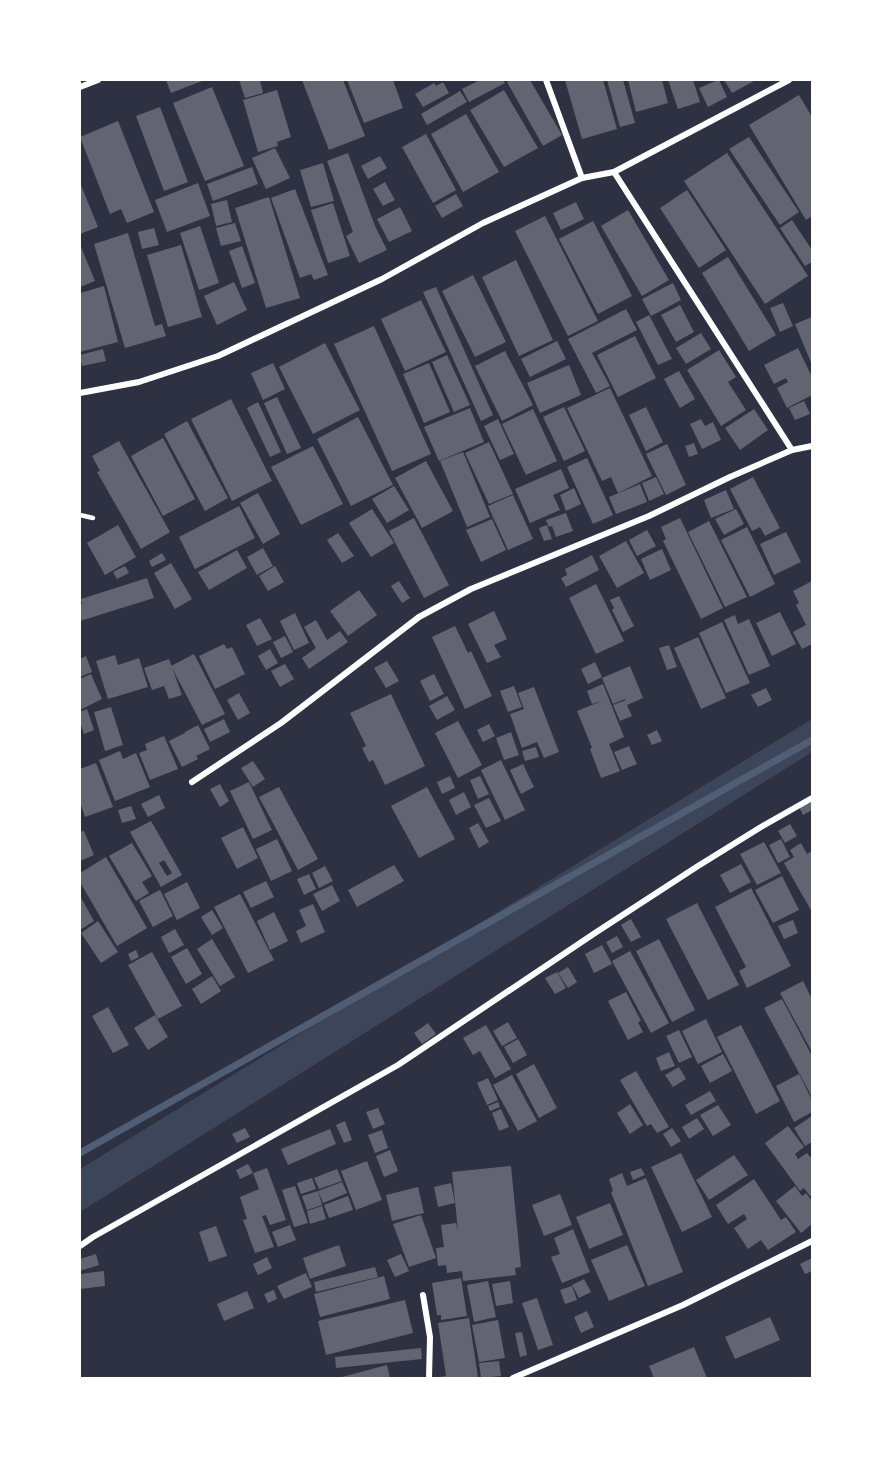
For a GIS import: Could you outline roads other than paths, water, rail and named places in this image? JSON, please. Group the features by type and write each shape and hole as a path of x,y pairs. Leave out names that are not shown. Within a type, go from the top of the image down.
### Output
{"street":[{"path":"80,87 98,80"},
{"path":"546,80 582,178"},
{"path":"80,393 139,382 218,356 382,279 483,223 582,178 614,172 789,80"},
{"path":"614,172 792,450"},
{"path":"192,782 281,723 419,617 471,589 649,516 792,450 813,446"},
{"path":"80,1246 398,1065 698,866 813,798"},
{"path":"513,1378 683,1305 813,1241"},
{"path":"423,1295 430,1337 429,1378"}],"lane":[{"path":"80,515 93,518"}],"waterway":[{"path":"80,1153 812,740"}]}
